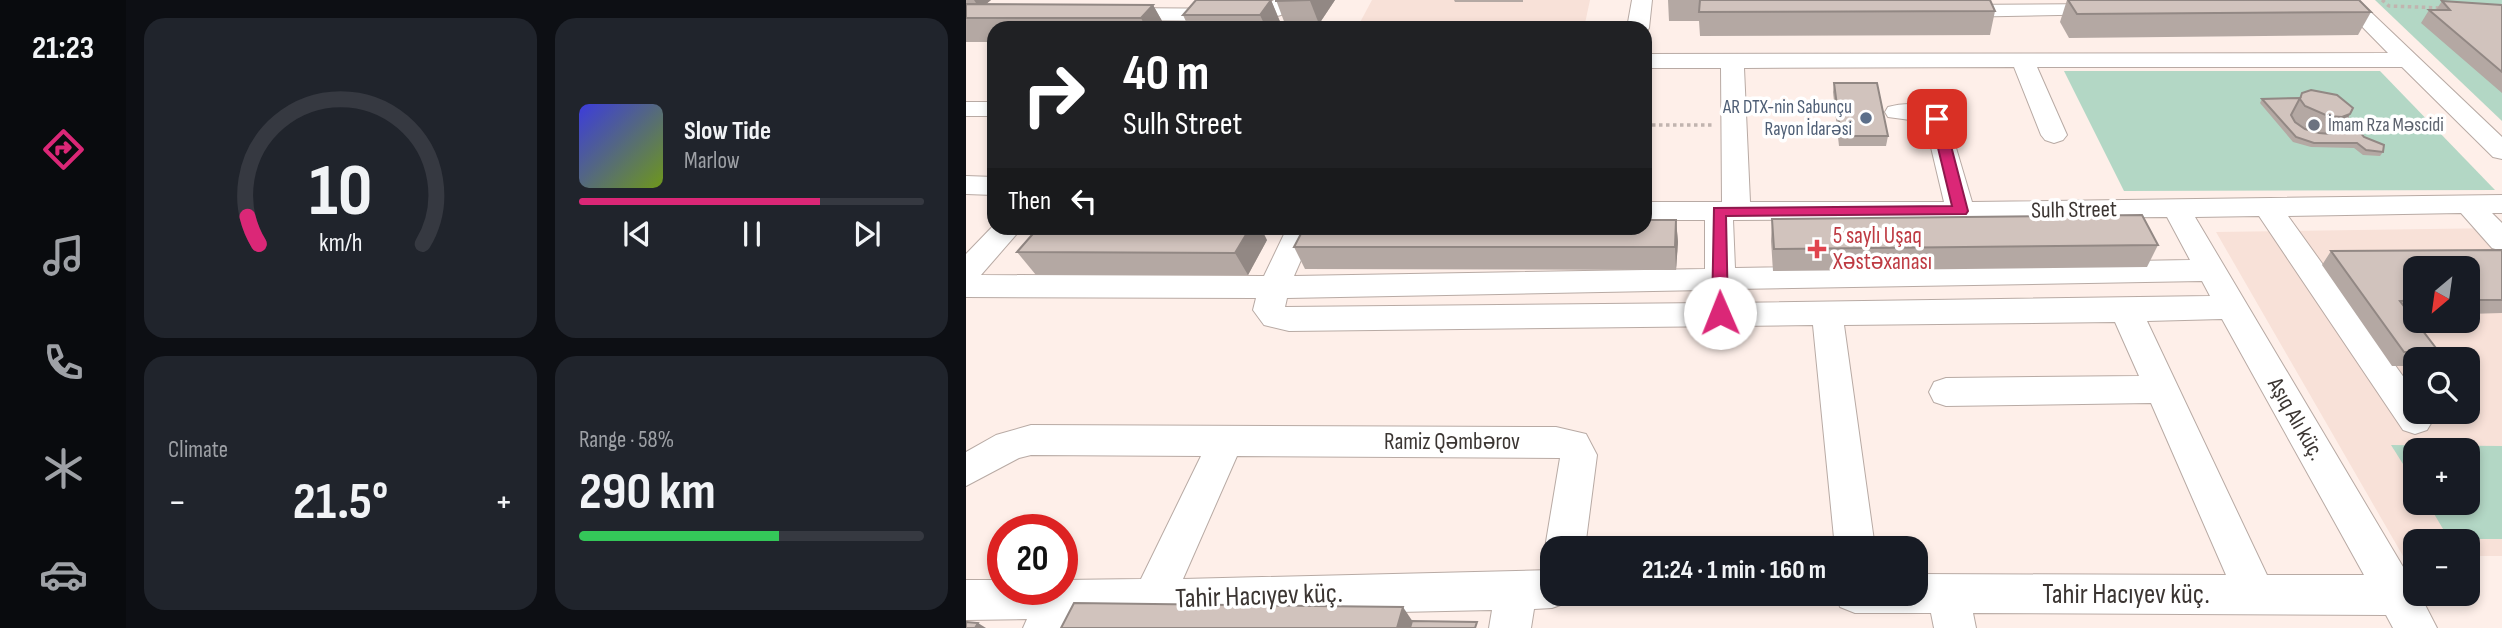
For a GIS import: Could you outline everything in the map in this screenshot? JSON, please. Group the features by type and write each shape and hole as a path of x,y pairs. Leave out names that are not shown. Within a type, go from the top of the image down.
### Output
{"street":[{"path":"1100,14 1261,15 1274,11 1287,0"},
{"path":"1639,21 1642,0"},
{"path":"1939,11 2007,5 2120,10"},
{"path":"2007,5 2054,135"},
{"path":"2343,5 2408,60 2502,151"},
{"path":"1652,61 2408,60"},
{"path":"1720,313 1720,279 1734,125 1732,61"},
{"path":"966,109 987,108"},
{"path":"1897,112 1929,113 1937,119 1961,211"},
{"path":"966,185 987,186"},
{"path":"2468,204 2502,241"},
{"name":"Sulh Street","path":"1652,211 1961,211 2502,204"},
{"path":"2268,208 2403,401"},
{"name":"Aşıq Alı küç.","path":"2176,209 2407,612"},
{"path":"966,273 1001,235"},
{"path":"1298,235 1274,287 1269,310 1275,317 1289,319 2232,307"},
{"path":"966,286 1274,287 2211,270"},
{"path":"2126,310 2255,594"},
{"path":"1827,312 1854,536"},
{"path":"1946,392 2162,389"},
{"name":"Ramiz Qəmbərov","path":"966,470 1009,446 1031,440 1556,442 1573,445 1579,455 1567,536"},
{"path":"1153,599 1225,442"},
{"name":"Tahir Hacıyev küç.","path":"1925,606 1952,611 2255,594 2407,612"},
{"name":"Tahir Hacıyev küç.","path":"966,600 1052,613 1153,599 1526,602"}],"path":[{"path":"2382,0 2389,6 2452,8"},
{"path":"2346,124 2474,124"},
{"path":"1652,125 1734,125"}],"shaded area":[{"path":"1372,0 1590,0 1586,21 1361,21"},
{"path":"2502,228 2502,556 2480,556 2480,529 2403,529 2403,556 2216,232"}],"green space":[{"path":"2375,0 2502,0 2502,121"},
{"path":"2064,71 2380,71 2495,190 2124,191"},
{"path":"2391,445 2403,445 2403,464"},
{"path":"2480,446 2502,446 2502,539 2480,539 2480,529 2443,529 2435,515 2480,515"}],"building":[{"path":"1196,0 1271,0 1260,15 1183,15"},
{"path":"1700,0 1990,0 1995,11 1699,12"},
{"path":"2068,0 2359,0 2371,12 2077,14"},
{"path":"2442,1 2502,5 2502,72 2429,10 2450,10"},
{"path":"966,4 1153,5 1141,18 966,18"},
{"path":"1834,83 1877,83 1888,136 1841,136"},
{"path":"2311,90 2337,95 2353,108 2350,114 2342,117 2328,116 2305,106 2300,99 2302,93"},
{"path":"2300,98 2291,115 2295,122 2305,129 2331,134 2340,130 2348,118 2364,137 2384,145 2383,152 2366,150 2357,143 2314,143 2296,137 2262,99"},
{"path":"2142,215 2158,245 1774,249 1772,219"},
{"path":"1652,220 1676,220 1675,247 1294,247 1300,235 1652,235"},
{"path":"1032,235 1246,235 1235,253 1017,252"},
{"path":"2502,250 2502,300 2480,300 2480,256 2403,256 2403,301 2400,301 2403,305 2403,333 2424,333 2435,347 2403,347 2403,351 2331,251"},
{"path":"1078,603 1403,607 1397,628 1061,628 1073,605"},
{"path":"1412,621 1477,622 1475,628 1410,628"},
{"path":"966,622 978,623 975,628 966,628"}],"place":[{"name":"AR DTX-nin Sabunçu Rayon İdarəsi","path":"1866,118"},
{"name":"İmam Rza Məscidi","path":"2314,125"},
{"name":"5 saylı Uşaq Xəstəxanası","path":"1817,249"}],"route":[{"path":"1720,313 1719,211 1961,211 1937,119"}]}
